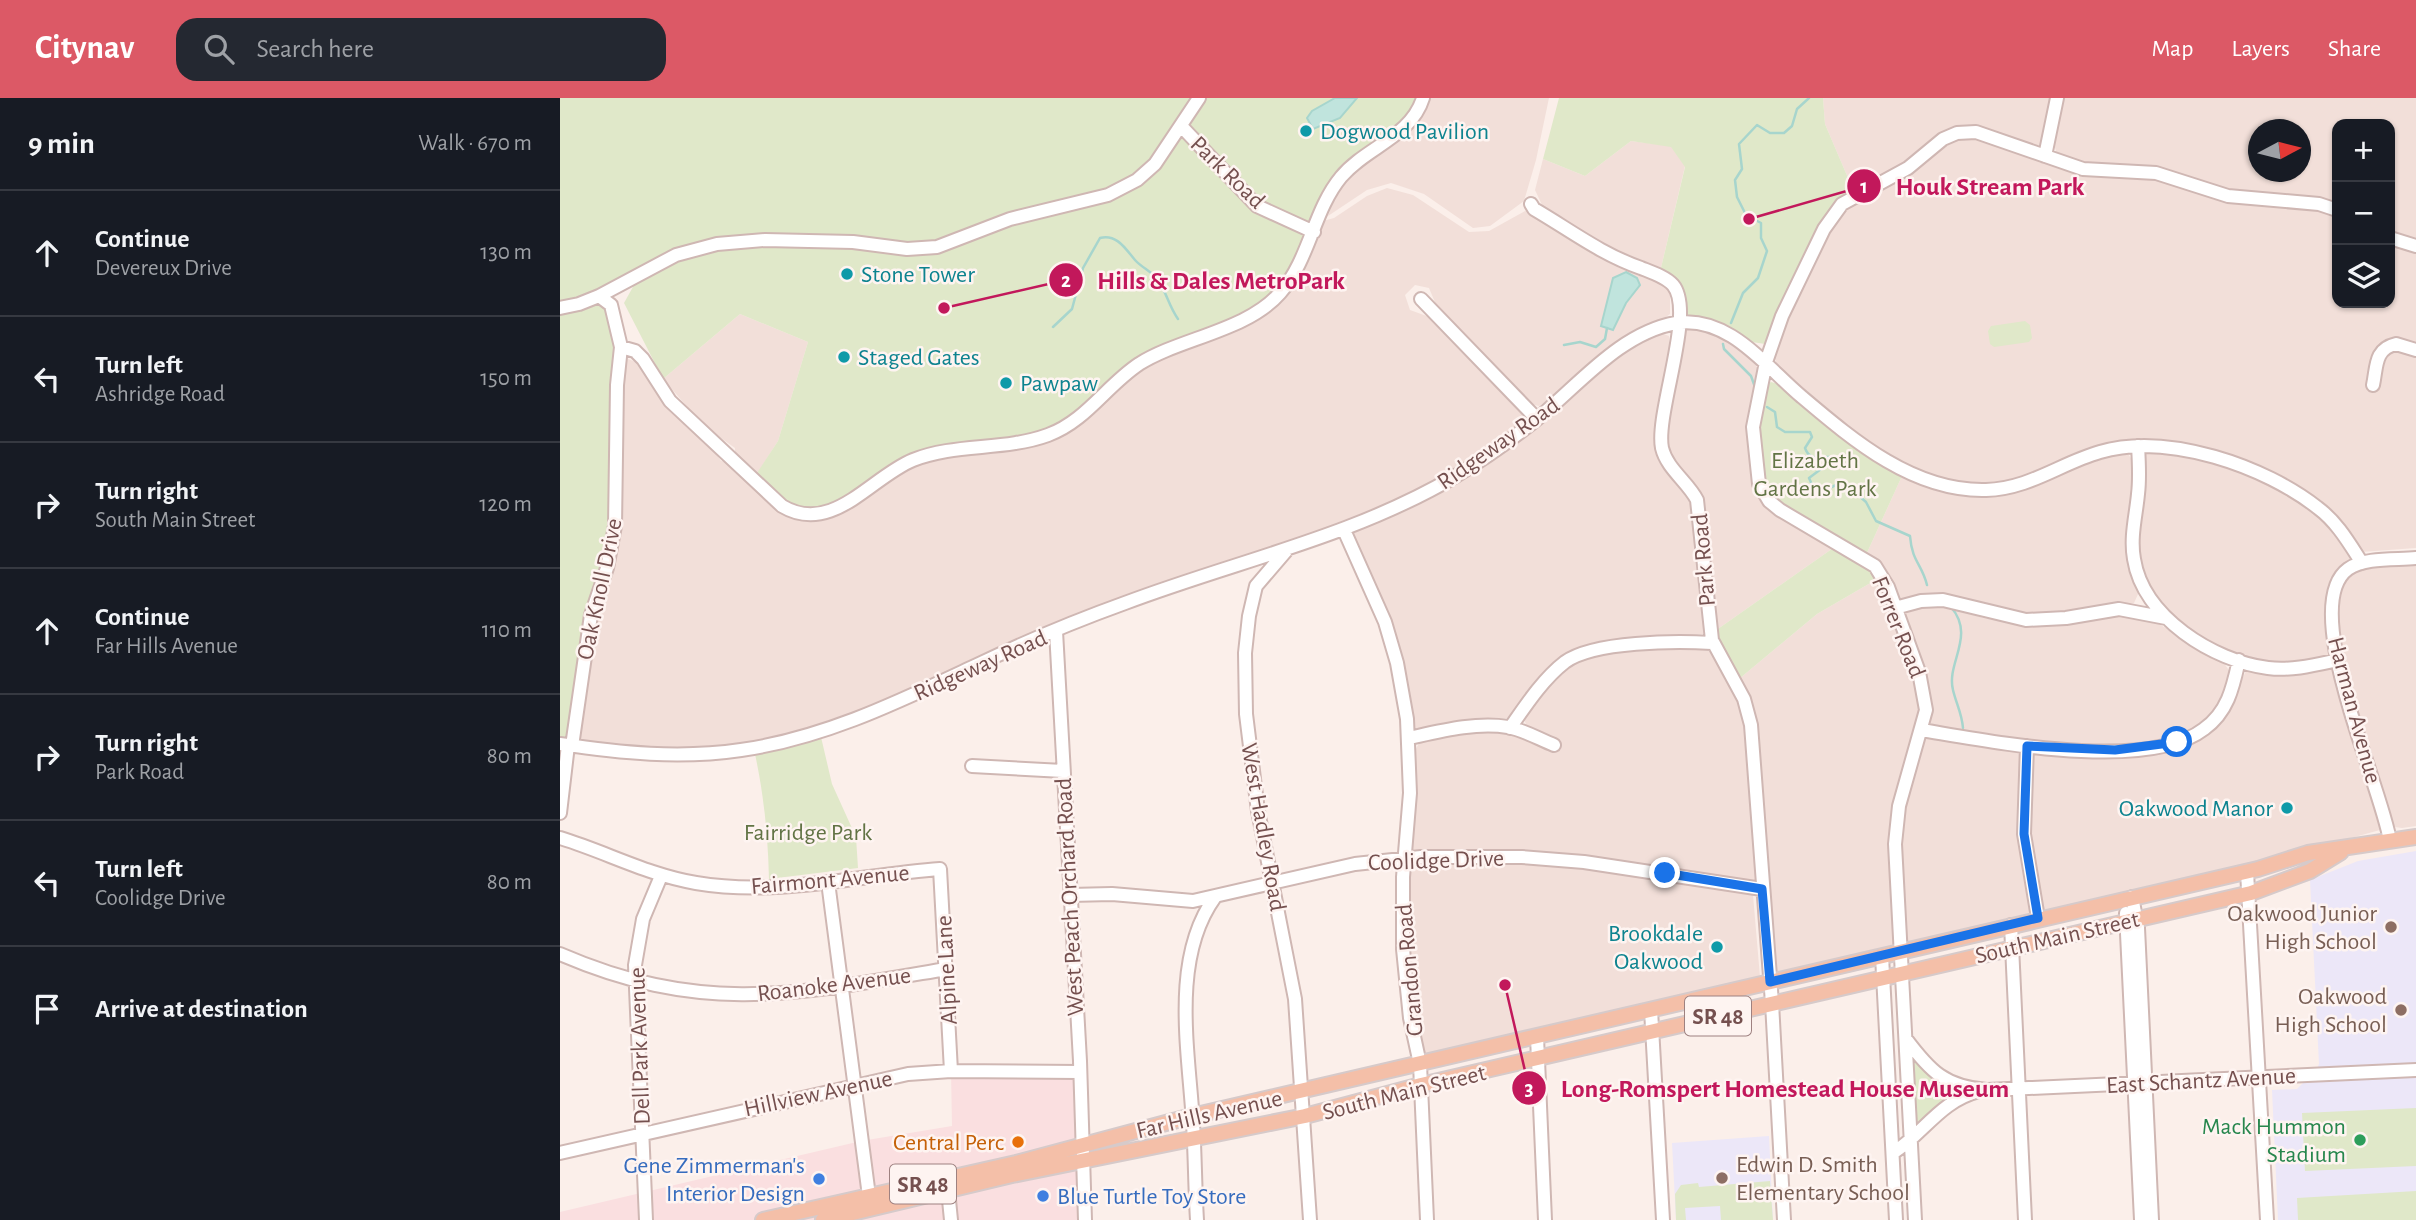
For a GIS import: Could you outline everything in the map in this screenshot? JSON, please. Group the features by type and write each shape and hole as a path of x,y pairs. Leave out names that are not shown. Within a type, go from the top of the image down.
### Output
{"main road":[{"name":"SR 48","path":"2346,849 2416,837"},
{"name":"South Main Street","path":"1900,952 2038,918 2247,872 2308,853 2346,849"},
{"name":"South Main Street","path":"947,1190 1082,1167 1305,1116 1420,1085 1536,1060 2132,918 2250,893 2310,871 2346,849"},
{"name":"Far Hills Avenue","path":"763,1220 1082,1145 1192,1116 1900,952"},
{"name":"SR 48","path":"827,1219 947,1190"}],"street":[{"path":"560,308 598,296 657,263 717,244 765,240 853,242 907,249 937,247 1010,219 1093,200 1125,187 1155,164 1199,98"},
{"path":"621,347 635,351 670,401 782,506 802,515 813,515 843,506 895,469 922,456 1023,442 1065,427 1140,364 1233,323 1275,298 1304,257 1328,197 1344,174 1413,119 1423,98"},
{"path":"2045,156 2057,98"},
{"name":"Park Road","path":"1182,127 1257,206 1314,232"},
{"name":"Forrer Road","path":"1914,1220 1906,1039 1900,974 1896,824 1926,710 1924,690 1884,577 1866,559 1780,510 1765,495 1756,474 1752,427 1766,362 1782,316 1824,229 1849,198 1908,168 1944,139 1957,133 1982,133 2083,169 2156,173 2228,196 2319,204 2332,208"},
{"name":"Park Road","path":"1531,204 1534,209 1597,250 1673,285 1679,297 1662,447 1670,464 1693,492 1700,511 1706,604 1713,643 1744,699 1751,725 1772,1003 1784,1220"},
{"path":"2395,240 2416,246"},
{"name":"Oak Knoll Drive","path":"560,813 567,745 590,615 607,568 615,526 617,385 621,347 611,305 598,296"},
{"path":"1421,299 1537,419"},
{"name":"Ridgeway Road","path":"567,745 674,755 740,750 790,740 858,718 1056,631 1149,594 1344,530 1453,478 1537,419 1610,356 1651,331 1678,323 1694,322 1720,330 1766,362 1799,394 1849,434 1912,475 1947,486 1983,490 2011,487 2103,451 2138,446 2186,450 2271,480 2318,508 2343,533 2362,563"},
{"path":"2374,385 2377,360 2383,349 2396,344 2416,350"},
{"path":"2138,446 2134,559 2148,596 2167,618 2201,643 2239,660 2282,669 2338,660"},
{"name":"Grandon Road","path":"1344,530 1389,635 1403,691 1409,738 1410,793 1403,949 1410,1018 1420,1064 1427,1220"},
{"name":"West Hadley Road","path":"1288,549 1256,586 1246,635 1246,714 1258,811 1295,999 1310,1220"},
{"path":"2362,563 2416,558"},
{"path":"1247,562 1256,586"},
{"name":"Harman Avenue","path":"2362,563 2340,576 2333,589 2331,610 2338,660 2390,841"},
{"path":"1895,608 1921,601 1943,600 2026,620 2066,618 2119,609 2167,618"},
{"name":"West Peach Orchard Road","path":"1056,631 1080,1072 1085,1220"},
{"path":"1510,728 1558,668 1577,655 1619,646 1713,643"},
{"path":"1921,730 2027,746 2115,750 2185,740 2205,729 2222,712 2233,687 2239,660"},
{"path":"1409,738 1469,727 1510,728 1555,745"},
{"path":"2027,746 2024,834 2038,918"},
{"path":"972,766 1063,771"},
{"name":"Fairmont Avenue","path":"560,838 661,876 746,889 940,869"},
{"name":"Coolidge Drive","path":"1070,895 1112,894 1190,901 1355,864 1405,858 1483,856 1576,862 1762,889"},
{"name":"Alpine Lane","path":"940,869 951,1071"},
{"path":"2247,872 2267,1220"},
{"name":"Dell Park Avenue","path":"646,1220 634,981 643,919 661,876"},
{"path":"828,882 869,1196"},
{"path":"1198,926 1215,897"},
{"path":"2128,898 2132,918 2139,1084 2141,1220"},
{"path":"1190,901 1198,915 1187,999 1197,1220"},
{"path":"2011,925 2025,1220"},
{"name":"Roanoke Avenue","path":"560,954 634,981 718,995 794,994 946,969"},
{"path":"1882,956 1896,1220"},
{"path":"1651,1010 1662,1220"},
{"path":"1537,1037 1545,1220"},
{"name":"East Schantz Avenue","path":"1906,1039 1919,1059 1936,1074 1958,1085 1987,1090"},
{"name":"East Schantz Avenue","path":"1893,1153 1911,1141 1942,1108 1971,1093 1987,1090 2416,1070"},
{"name":"Hillview Avenue","path":"560,1153 853,1084 908,1074 951,1071 1080,1072"},
{"path":"2139,1084 2152,1220"},
{"path":"947,1190 951,1220"}],"shaded area":[{"path":"1427,98 1549,98 1524,201 1490,226 1473,228 1424,194 1391,183 1367,190 1328,216 1338,188 1355,169 1417,123"},
{"path":"1823,98 2052,98 2039,145 2024,145 1979,128 1854,192 1825,124"},
{"path":"2060,98 2416,98 2416,241 2395,235 2395,119 2332,119 2332,205 2229,191 2179,174 2090,166 2057,155 2053,140"},
{"path":"1969,134 2030,153 2332,214 2332,308 2395,308 2395,244 2416,250 2416,548 2361,552 2313,499 2170,442 2140,440 2094,447 2021,480 1989,485 1940,480 1909,467 1877,448 1808,395 1778,367 1774,356 1780,332 1818,250 1844,207 1944,142"},
{"path":"1631,141 1671,146 1685,166 1660,272 1616,256 1543,207 1535,190 1543,159 1585,176"},
{"path":"1387,188 1413,195 1469,232 1489,231 1527,210 1544,218 1596,255 1659,281 1670,293 1670,314 1539,406 1531,404 1447,319 1437,307 1429,288 1415,285 1405,295 1410,310 1432,318 1524,412 1521,425 1459,468 1377,511 1086,612 864,710 811,729 750,743 688,749 637,749 578,740 620,432 624,363 628,359 636,362 665,404 721,461 728,462 783,513 798,519 818,519 904,468 1133,373 1286,295 1302,274 1323,221 1334,218 1367,196"},
{"path":"740,314 808,342 778,441 755,477 735,457 735,448 704,426 663,379"},
{"path":"1691,328 1707,330 1721,337 1742,350 1755,363 1836,546 1715,631 1705,531 1681,472 1667,452 1665,437 1684,332"},
{"path":"1661,333 1669,336 1670,360 1656,435 1694,507 1704,634 1605,642 1582,647 1568,654 1507,718 1420,730 1413,728 1354,533 1451,486 1615,358"},
{"path":"2149,451 2199,458 2245,474 2288,494 2331,527 2352,560 2332,577 2327,592 2325,615 2331,655 2285,664 2258,661 2224,649 2198,635 2162,606 2146,583 2137,551 2144,456"},
{"path":"2121,452 2128,454 2133,461 2127,537 2131,570 2139,592 2134,603 2038,615 1900,600 1866,555 1902,476 1942,492 1991,496 2028,489 2079,465"},
{"path":"2416,563 2416,826 2402,828 2395,827 2390,819 2351,696 2337,631 2337,593 2353,572 2360,569"},
{"path":"1879,578 1914,670 1922,709 1898,792 1895,945 1775,973 1772,909 1739,679 1817,614"},
{"path":"1930,606 2026,625 2065,624 2115,614 2150,619 2222,660 2230,672 2228,688 2213,715 2191,732 2147,742 2089,745 2038,742 1934,727 1928,720 1903,614 1909,610"},
{"path":"1705,647 1737,694 1745,721 1756,882 1684,873 1418,853 1411,849 1414,752 1421,740 1488,730 1512,734 1555,752 1561,749 1558,739 1527,728 1525,712 1559,672 1573,661 1612,650"},
{"path":"2331,668 2379,815 2380,830 2237,869 2043,911 2029,842 2032,757 2035,754 2183,747 2211,732 2223,718 2246,671"},
{"path":"1924,738 2017,751 2019,754 2020,848 2031,913 1906,943 1900,821"},
{"path":"2416,851 2416,1220 2278,1220 2272,1090 2297,1089 2319,1064 2310,880 2358,861"},
{"path":"1477,862 1572,866 1753,895 1760,977 1425,1055 1417,1028 1406,924 1409,866 1413,863"},
{"path":"951,1071 1080,1072 1085,1220 560,1220 560,1212 861,1141 952,1126"},
{"name":"Edwin D. Smith Elementary School","path":"1769,1136 1773,1220 1676,1220 1672,1143"}],"green space":[{"path":"560,98 1423,98 1420,109 1354,164 1275,298 1154,356 1065,427 933,454 856,498 802,515 753,479 778,441 808,342 740,314 663,379 624,303 634,285 631,277 599,295 617,325 615,526 591,615 572,746 560,744"},
{"path":"1559,98 1823,98 1825,124 1854,192 1844,198 1765,344 1752,342 1715,322 1686,315 1660,272 1685,167 1671,147 1631,141 1585,176 1543,159"},
{"path":"2025,321 2030,325 2032,338 2029,342 1994,347 1990,344 1988,331 1991,326"},
{"name":"Elizabeth Gardens Park","path":"1771,382 1778,384 1840,435 1902,476 1866,555 1790,511 1774,499 1766,486 1760,472 1756,444 1762,399 1766,385"},
{"path":"1836,546 1857,556 1879,578 1817,614 1739,679 1720,649 1715,631"},
{"name":"Fairridge Park","path":"821,737 832,784 856,837 858,868 769,879 765,816 755,754"},
{"path":"1906,1052 1971,1093 1911,1141"},
{"name":"Mack Hummon Stadium","path":"2416,1108 2416,1166 2305,1171 2302,1113"},
{"path":"1770,1181 1773,1220 1721,1220 1720,1206 1685,1208 1686,1220 1676,1220 1675,1194 1681,1185 1698,1183 1699,1187"},
{"path":"2416,1191 2416,1220 2298,1220 2297,1198"}],"water":[{"path":"1335,98 1357,98 1340,118 1313,129 1307,118 1312,111"},
{"path":"1626,272 1637,278 1640,285 1626,303 1613,330 1601,326 1613,278"}],"waterway":[{"path":"1731,323 1743,293 1758,278 1767,251 1761,238 1761,223 1746,215 1737,197 1735,180 1742,169 1739,144 1757,125 1770,133 1784,133 1792,126 1797,109 1809,98"},
{"path":"1053,327 1072,309 1083,268 1100,238 1106,237 1121,244 1138,263 1158,279 1178,319"},
{"path":"1564,345 1580,342 1596,347 1605,339 1607,328"},
{"path":"1723,344 1724,349 1751,376 1755,387"},
{"path":"1767,407 1775,412 1777,427 1785,432 1810,432 1812,437 1805,448 1810,455 1830,457 1829,463 1809,478 1813,487 1827,489 1843,482 1866,502 1876,521 1910,536 1913,552 1927,585"},
{"path":"1951,607 1961,628 1952,680 1963,728"}],"place":[{"name":"Dogwood Pavilion","path":"1306,131"},
{"name":"Houk Stream Park","path":"1749,219"},
{"name":"Stone Tower","path":"847,274"},
{"name":"Hills & Dales MetroPark","path":"944,308"},
{"name":"Staged Gates","path":"844,357"},
{"name":"Pawpaw","path":"1006,383"},
{"name":"Oakwood Manor","path":"2287,808"},
{"name":"Oakwood Junior High School","path":"2391,927"},
{"name":"Brookdale Oakwood","path":"1717,947"},
{"name":"Long-Romspert Homestead House Museum","path":"1505,985"},
{"name":"Oakwood High School","path":"2401,1010"},
{"name":"Mack Hummon Stadium","path":"2360,1140"},
{"name":"Central Perc","path":"1018,1142"},
{"name":"Edwin D. Smith Elementary School","path":"1722,1178"},
{"name":"Gene Zimmerman's Interior Design","path":"819,1179"},
{"name":"Blue Turtle Toy Store","path":"1043,1196"}],"route":[{"path":"1665,873 1762,889 1770,982 2038,918 2026,859 2024,834 2027,746 2115,750 2177,742"}]}
